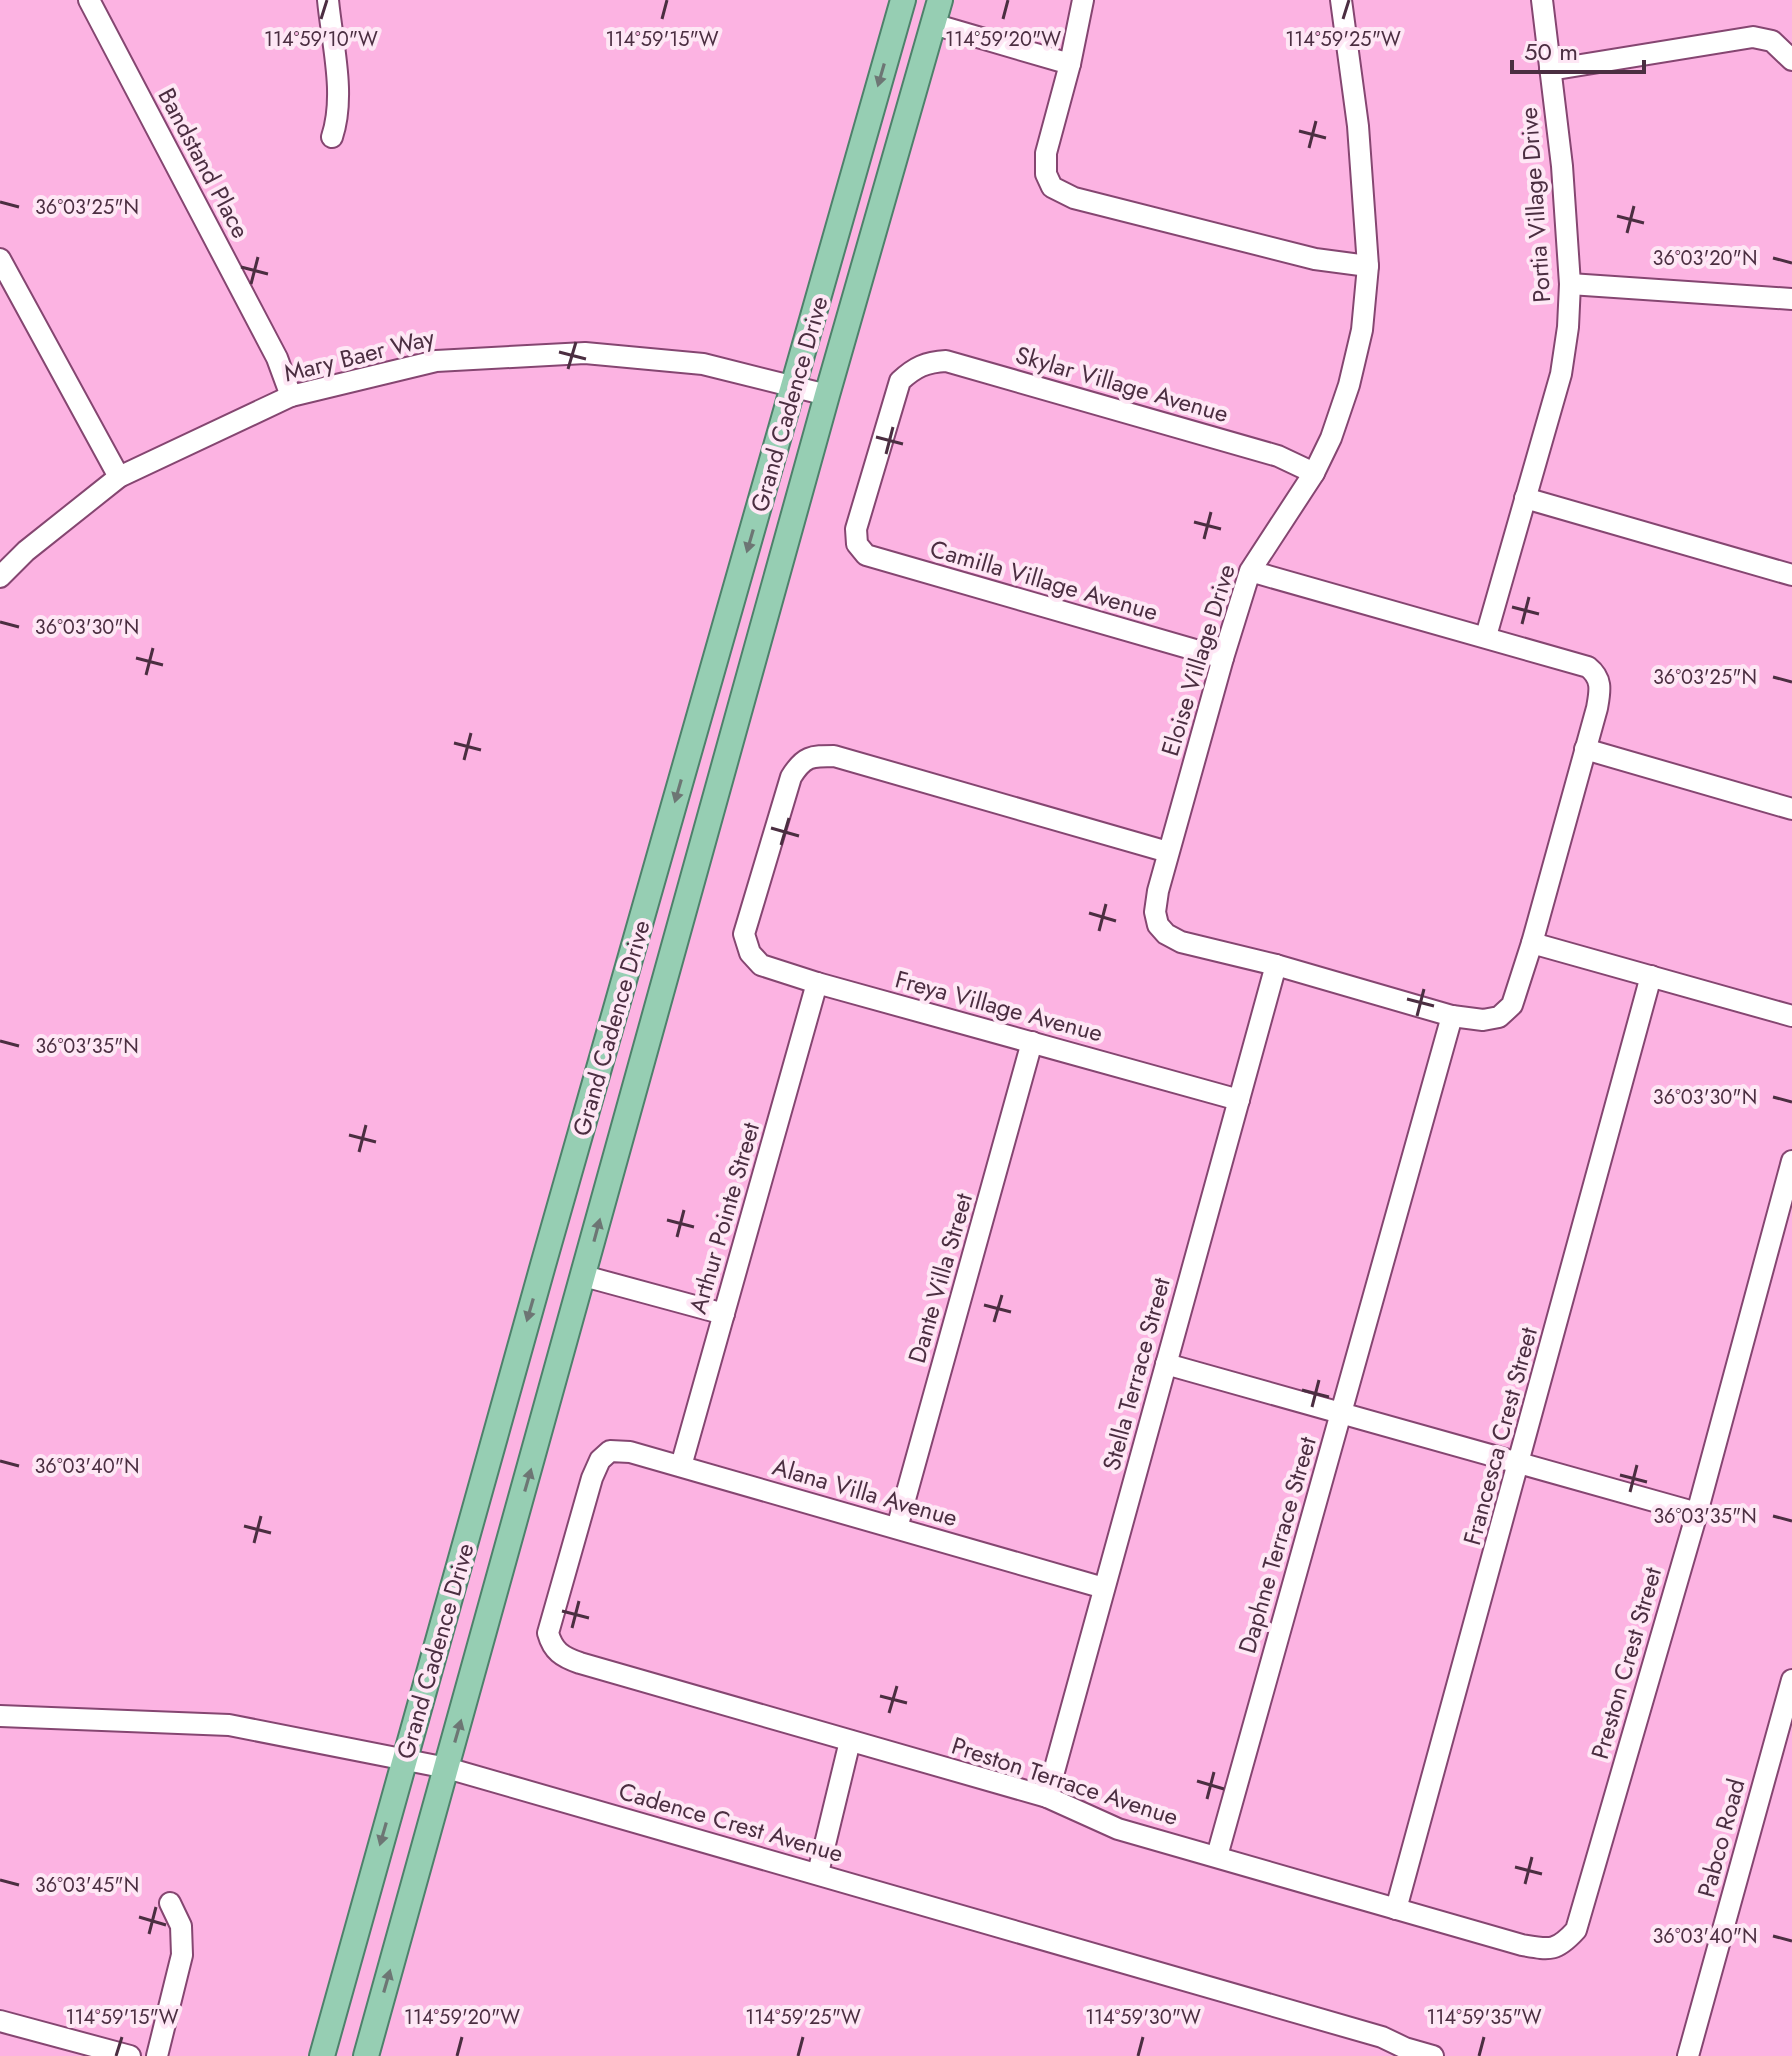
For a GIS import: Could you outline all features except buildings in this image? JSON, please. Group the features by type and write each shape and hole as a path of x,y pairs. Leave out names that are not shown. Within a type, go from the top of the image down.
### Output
{"main road":[{"name":"Grand Cadence Drive","path":"322,2056 903,0"},
{"name":"Grand Cadence Drive","path":"366,2056 827,395 940,0"}],"street":[{"name":"Bandstand Place","path":"89,0 277,358 291,396"},
{"path":"328,0 338,101 338,119 332,137"},
{"path":"1083,0 1070,64 1046,153 1046,174 1052,187 1074,198 1315,259 1368,266"},
{"name":"Eloise Village Drive","path":"1276,965 1181,942 1166,934 1158,925 1155,912 1168,852 1250,571 1314,473 1331,438 1349,385 1362,330 1368,266 1358,126 1341,0"},
{"name":"Portia Village Drive","path":"1486,636 1561,374 1568,327 1570,284 1562,166 1542,0"},
{"path":"933,24 1070,64"},
{"path":"1550,70 1753,37 1772,41 1792,60"},
{"path":"0,259 119,477"},
{"path":"1570,284 1792,299"},
{"name":"Mary Baer Way","path":"0,577 26,551 119,477 291,396 436,361 585,353 703,364 827,395"},
{"name":"Skylar Village Avenue","path":"857,544 856,529 900,381 913,368 928,362 946,361 1278,456 1314,473"},
{"path":"1525,498 1792,575"},
{"name":"Camilla Village Avenue","path":"857,544 866,555 884,562 1223,658"},
{"path":"1250,571 1588,667 1597,675 1600,687 1532,943 1512,1005 1499,1017 1483,1020 1452,1016 1276,965"},
{"path":"1585,749 1792,809"},
{"name":"Freya Village Avenue","path":"1168,852 834,756 813,756 799,764 791,777 744,934 750,953 761,965 1239,1100"},
{"path":"1532,943 1792,1016"},
{"name":"Stella Terrace Street","path":"1047,1797 1276,965"},
{"name":"Francesca Crest Street","path":"1396,1909 1651,976"},
{"name":"Arthur Pointe Street","path":"681,1466 817,983"},
{"name":"Daphne Terrace Street","path":"1217,1856 1452,1016"},
{"name":"Dante Villa Street","path":"897,1528 1032,1042"},
{"name":"Preston Crest Street","path":"1564,1943 1576,1930 1697,1513 1792,1161"},
{"path":"584,1276 724,1314"},
{"path":"1166,1364 1697,1513"},
{"name":"Alana Villa Avenue","path":"552,1647 548,1633 592,1478 600,1460 610,1451 630,1452 681,1466 1104,1588"},
{"name":"Preston Terrace Avenue","path":"552,1647 565,1658 580,1663 1047,1797 1118,1829 1522,1945 1550,1950 1564,1943"},
{"name":"Pabco Road","path":"1688,2056 1792,1680"},
{"name":"Cadence Crest Avenue","path":"0,1716 229,1725 447,1768 1382,2037 1433,2056"},
{"path":"818,1873 850,1741"},
{"path":"157,2056 182,1955 181,1926 170,1903"},
{"path":"0,2021 130,2056"}]}
